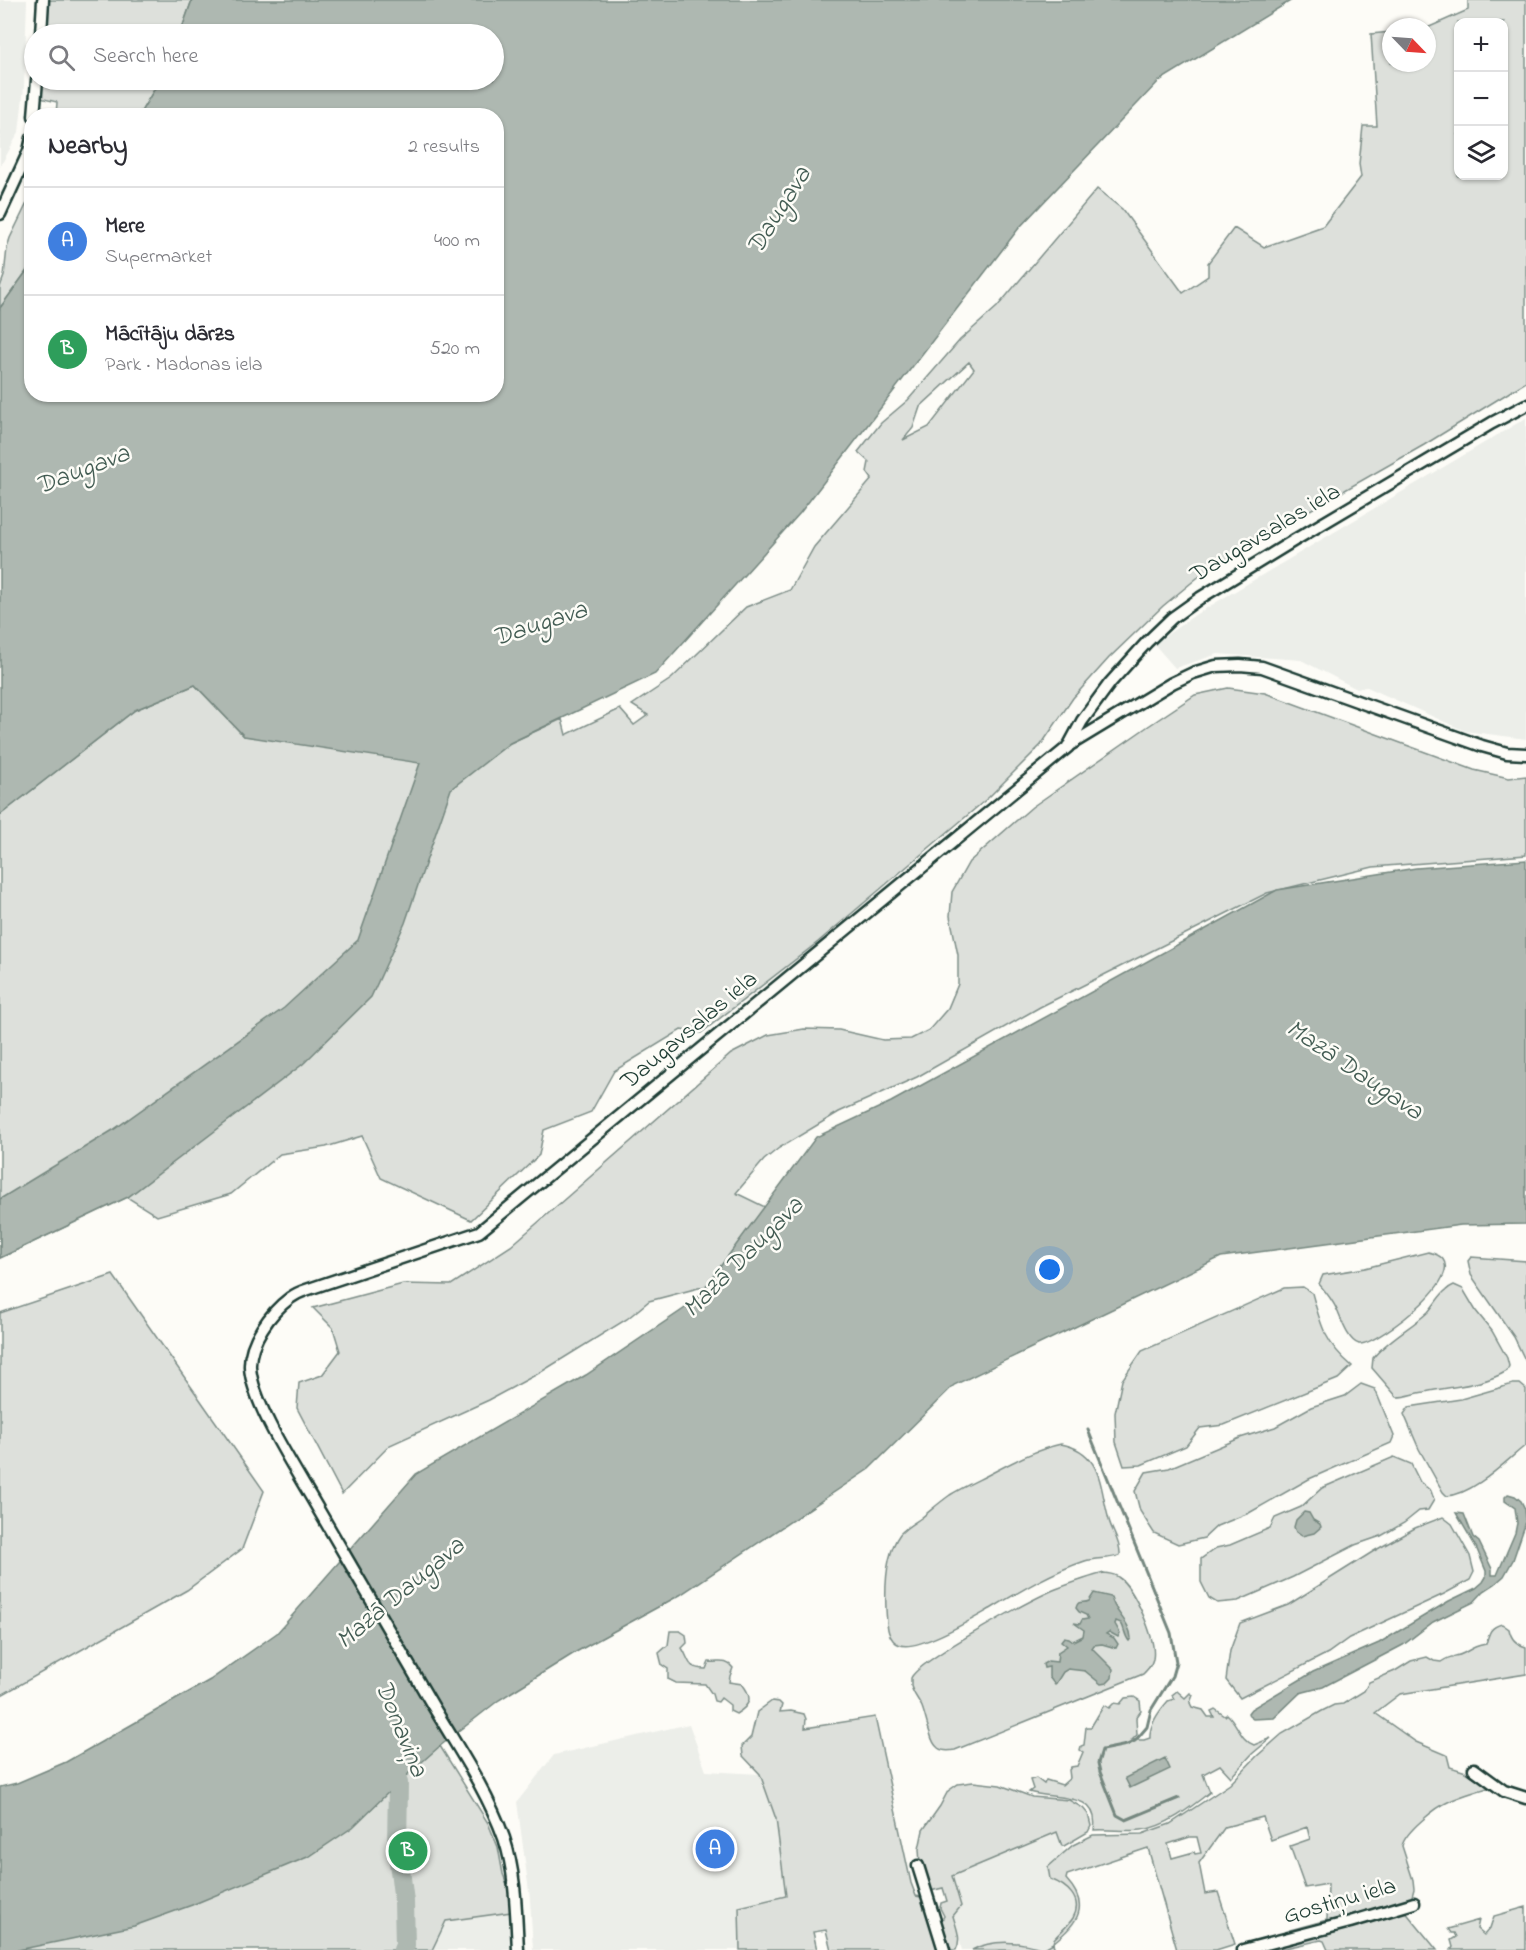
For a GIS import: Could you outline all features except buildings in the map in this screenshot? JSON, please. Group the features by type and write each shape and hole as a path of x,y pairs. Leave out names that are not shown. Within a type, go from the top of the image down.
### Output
{"street":[{"path":"42,24 44,0"},
{"path":"35,108 36,90"},
{"path":"0,214 24,162"},
{"name":"Daugavsalas iela","path":"1068,747 1082,721 1110,683 1147,642 1191,605 1293,541 1526,405"},
{"name":"Daugavsalas iela","path":"518,1950 516,1899 507,1850 498,1825 469,1767 300,1478 258,1399 253,1382 251,1360 256,1341 276,1312 290,1298 306,1290 479,1232 1068,747 1172,683 1193,673 1216,666 1262,667 1482,746 1507,753 1526,754"},
{"path":"1474,1770 1504,1791 1526,1798"},
{"path":"918,1866 944,1950"},
{"name":"Gostiņu iela","path":"1243,1950 1414,1903"}],"shaded area":[{"path":"0,0 27,0 26,24 24,24 24,87 19,132 0,167"},
{"path":"49,0 192,0 184,24 47,24"},
{"path":"1468,0 1526,0 1526,382 1424,445 1202,574 1163,606 1109,658 1073,698 1041,745 989,797 818,942 701,1033 681,1030 614,1071 591,1112 544,1130 539,1155 471,1220 381,1178 362,1136 326,1147 280,1154 231,1194 157,1216 127,1197 0,1258 0,815 135,710 195,685 244,736 494,755 510,743 562,719 566,735 620,709 634,725 648,715 632,705 671,679 746,607 790,590 814,547 872,479 867,472 869,462 858,452 881,423 908,400 960,340 997,307 1097,189 1122,209 1183,293 1208,276 1208,263 1234,228 1264,247 1323,226 1361,177 1359,164 1363,126 1377,126 1371,34 1382,33 1382,72 1436,72 1436,24 1468,10","holes":["969,362 974,369 929,427 903,440 913,428 920,407"]},
{"path":"41,90 154,90 143,108 57,108 57,102 40,98"},
{"path":"24,209 24,275 0,308 0,287 10,238"},
{"path":"1526,418 1526,739 1465,731 1367,687 1355,688 1301,660 1218,654 1175,668 1154,644 1195,615"},
{"path":"1228,688 1265,693 1474,770 1509,778 1526,776 1526,855 1373,867 1267,893 1040,1007 917,1077 839,1112 779,1148 764,1160 736,1193 765,1207 706,1286 649,1301 627,1319 541,1372 489,1400 390,1445 342,1494 297,1408 299,1383 322,1375 340,1351 333,1328 313,1308 403,1284 451,1285 511,1246 731,1054 768,1035 804,1029 839,1030 883,1040 911,1039 929,1030 948,1008 958,984 958,955 950,916 952,892 969,862 1032,807 1147,727 1195,695"},
{"path":"1428,1252 1443,1259 1445,1271 1437,1287 1404,1319 1385,1332 1359,1344 1351,1339 1333,1303 1319,1284 1323,1275 1365,1268"},
{"path":"1471,1257 1526,1261 1526,1362 1514,1337 1471,1275 1468,1261"},
{"path":"113,1275 264,1491 242,1549 187,1590 0,1696 0,1313"},
{"path":"1454,1285 1463,1289 1476,1311 1492,1331 1507,1358 1509,1366 1507,1371 1477,1383 1397,1397 1372,1368 1373,1358 1385,1345 1428,1312 1443,1293"},
{"path":"1303,1287 1312,1293 1325,1333 1336,1350 1352,1366 1338,1379 1224,1425 1200,1428 1186,1446 1141,1465 1124,1466 1116,1442 1115,1413 1122,1380 1142,1351 1284,1288"},
{"path":"1361,1384 1375,1389 1394,1436 1391,1443 1309,1479 1249,1513 1217,1526 1204,1538 1178,1544 1154,1533 1140,1511 1135,1491 1146,1472 1169,1468 1240,1438 1275,1427 1311,1407 1345,1396"},
{"path":"1520,1384 1526,1389 1526,1445 1478,1484 1468,1490 1447,1496 1419,1449 1404,1414 1409,1407 1461,1399"},
{"path":"1061,1444 1085,1454 1097,1472 1120,1555 1085,1561 1061,1570 933,1639 909,1646 895,1643 888,1630 886,1591 889,1560 900,1534 959,1490 1023,1457"},
{"path":"1394,1457 1411,1464 1420,1482 1431,1491 1434,1500 1428,1510 1419,1511 1381,1536 1355,1545 1293,1577 1238,1601 1217,1603 1209,1598 1201,1582 1201,1559 1216,1548 1230,1545 1270,1528 1275,1518 1301,1507 1322,1488"},
{"path":"1443,1517 1452,1524 1470,1556 1474,1572 1470,1580 1349,1638 1328,1653 1240,1698 1226,1680 1230,1651 1240,1623 1288,1605 1374,1551 1415,1528"},
{"path":"1104,1573 1116,1576 1131,1591 1148,1627 1153,1659 1145,1672 955,1750 945,1751 938,1748 911,1686 911,1678 919,1669 955,1644 1025,1604 1056,1589"},
{"path":"1502,1624 1509,1629 1514,1641 1526,1647 1526,1674 1400,1694 1375,1713 1416,1742 1447,1755 1450,1767 1466,1772 1491,1787 1444,1804 1422,1820 1404,1840 1402,1846 1413,1880 1414,1889 1411,1900 1404,1904 1291,1932 1290,1930 1327,1920 1328,1884 1305,1888 1290,1846 1310,1839 1307,1827 1271,1840 1263,1817 1225,1827 1199,1863 1205,1894 1218,1892 1235,1944 1216,1950 1177,1950 1148,1848 1067,1875 1066,1879 1078,1898 1078,1914 1069,1928 1053,1943 1073,1918 1076,1905 1075,1899 1067,1889 1050,1879 1048,1867 1073,1845 1093,1835 1142,1834 1170,1824 1230,1784 1282,1734 1334,1705 1343,1704 1364,1691 1369,1682 1411,1661 1427,1657 1441,1662 1486,1644 1491,1631","holes":["1197,1837 1201,1853 1195,1854 1194,1852 1172,1858 1168,1844"]},
{"path":"670,1631 680,1631 686,1635 687,1643 682,1648 692,1666 706,1669 709,1662 722,1662 728,1663 733,1668 729,1682 742,1684 748,1693 749,1700 745,1707 736,1714 730,1711 730,1705 721,1698 718,1702 714,1701 705,1684 676,1683 668,1679 668,1669 662,1665 659,1653 668,1645"},
{"path":"1177,1691 1185,1698 1190,1693 1193,1695 1190,1703 1192,1707 1203,1710 1208,1717 1214,1717 1211,1711 1215,1709 1225,1716 1227,1714 1249,1743 1254,1745 1271,1738 1252,1754 1231,1777 1220,1765 1203,1774 1210,1792 1177,1816 1150,1828 1135,1831 1094,1830 1094,1817 1090,1808 1083,1803 1073,1799 1029,1792 1033,1789 1030,1780 1036,1778 1044,1784 1046,1780 1062,1785 1070,1778 1069,1770 1077,1766 1083,1752 1080,1750 1084,1745 1086,1727 1091,1727 1104,1705 1109,1708 1114,1703 1120,1704 1125,1698 1134,1697 1140,1701 1141,1711 1136,1718 1137,1735 1132,1740 1144,1740 1150,1738 1151,1728 1156,1718 1168,1701 1174,1699 1172,1695"},
{"path":"772,1701 782,1705 780,1712 791,1711 804,1714 805,1728 875,1717 911,1883 916,1896 926,1902 942,1950 831,1950 826,1930 813,1932 817,1950 740,1950 739,1907 786,1896 776,1819 760,1774 743,1756 742,1746 751,1737 757,1712"},
{"path":"689,1724 706,1771 760,1774 776,1819 786,1896 741,1938 740,1950 533,1950 530,1899 517,1802 554,1755"},
{"path":"440,1746 488,1823 498,1847 503,1874 510,1892 511,1912 446,1921 432,1950 0,1950 0,1915 394,1750"},
{"path":"973,1782 1000,1785 1032,1797 1069,1800 1083,1808 1088,1814 1091,1826 1088,1832 1064,1846 1057,1832 952,1876 961,1906 953,1916 958,1933 958,1946 956,1950 950,1950 945,1945 939,1926 944,1916 940,1908 941,1903 947,1901 943,1888 930,1891 920,1864 919,1849 923,1830 948,1791 958,1784"},
{"path":"1057,1832 1072,1874 1067,1875 1066,1879 1076,1890 1078,1897 1077,1919 1070,1930 1043,1949 1030,1944 999,1943 972,1950 962,1950 953,1916 951,1876"},
{"path":"1526,1907 1526,1950 1451,1950 1453,1947 1451,1940 1456,1937 1448,1929 1479,1920 1477,1929 1484,1935 1490,1928 1494,1916"},
{"path":"1404,1910 1437,1950 1328,1950 1324,1941 1321,1940 1277,1950 1261,1950"},
{"path":"511,1912 513,1950 432,1950 445,1921"},
{"path":"1007,1942 1043,1949 1053,1943 1055,1950 972,1950 980,1946"}],"water":[{"name":"Daugava","path":"192,0 1292,0 1159,81 1019,228 800,513 655,674 510,743 451,789 405,923 371,997 303,1064 128,1197 0,1258 0,1199 113,1130 284,1008 358,940 420,763 244,736 195,685 135,710 0,815 0,308 24,275 24,402 504,402 504,108 143,108 154,90 504,90 504,24 184,24"},
{"name":"Mazā Daugava","path":"1526,860 1526,1224 1461,1225 1221,1257 954,1385 869,1469 680,1595 576,1652 499,1700 440,1746 353,1827 310,1856 192,1905 134,1926 18,1950 0,1950 0,1787 17,1783 66,1762 210,1680 277,1633 416,1474 586,1375 694,1302 816,1137 891,1102 1277,890 1416,868"},
{"path":"1508,1494 1521,1501 1525,1509 1526,1522 1513,1560 1504,1576 1474,1602 1433,1622 1403,1645 1323,1687 1300,1693 1274,1718 1253,1719 1249,1716 1251,1709 1313,1672 1379,1643 1483,1582 1486,1571 1476,1547 1456,1513 1464,1514 1473,1537 1479,1542 1492,1569 1492,1575 1497,1575 1517,1523 1515,1508 1505,1501"},
{"path":"1304,1512 1309,1513 1321,1527 1314,1533 1302,1536 1296,1532 1294,1527 1296,1520"},
{"path":"1094,1593 1111,1597 1128,1627 1131,1638 1129,1641 1121,1623 1116,1621 1115,1624 1120,1633 1118,1637 1109,1632 1106,1634 1114,1638 1118,1644 1116,1648 1102,1644 1094,1645 1092,1648 1113,1669 1112,1678 1107,1683 1101,1684 1085,1671 1068,1669 1063,1672 1055,1685 1049,1677 1049,1667 1044,1668 1043,1664 1048,1661 1057,1662 1058,1652 1067,1646 1061,1641 1064,1637 1073,1641 1083,1636 1084,1630 1074,1623 1080,1624 1082,1620 1088,1619 1076,1608 1079,1603 1089,1601"},
{"path":"1165,1758 1170,1769 1130,1788 1125,1778"}],"waterway":[{"path":"1088,1430 1171,1633 1176,1662 1172,1676 1151,1710 1147,1727 1135,1741 1102,1750 1098,1763 1100,1772 1117,1815 1126,1820 1179,1798"},
{"name":"Donaviņa","path":"388,1761 398,1783 397,1846 404,1902 405,1945 403,1950"}],"place":[{"name":"Mere","path":"715,1849"},
{"name":"Mācītāju dārzs","path":"408,1851"}]}
